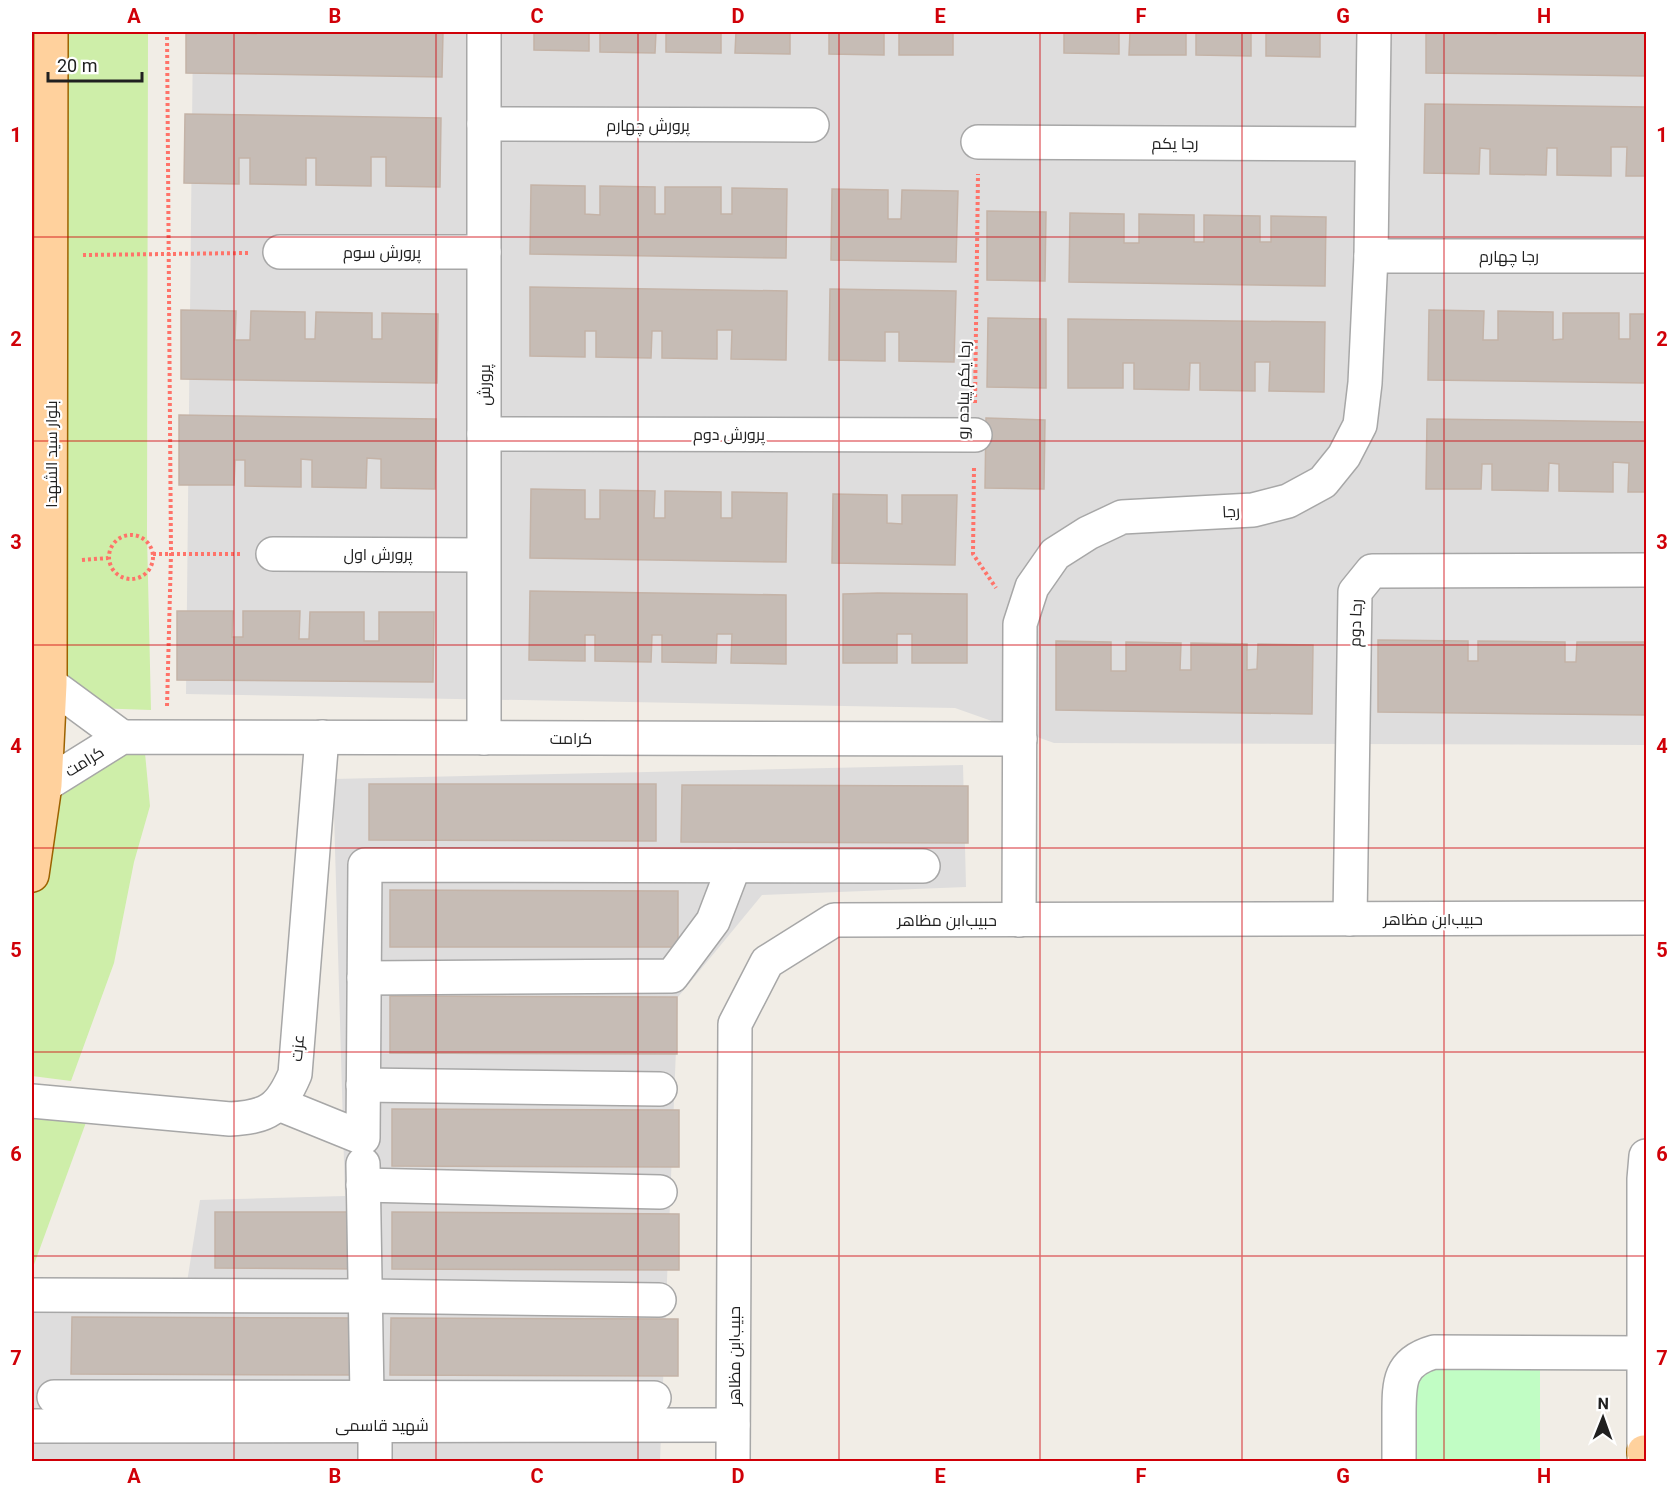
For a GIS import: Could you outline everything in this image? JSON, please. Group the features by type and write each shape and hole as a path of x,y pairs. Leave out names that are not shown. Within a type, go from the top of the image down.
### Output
{"main road":[{"name":"بلوار سید الشهدا","path":"32,875 45,785 50,684 51,32"}],"street":[{"name":"پرورش","path":"484,32 484,738"},
{"name":"رجا","path":"1019,920 1020,624 1032,587 1055,554 1088,533 1122,517 1252,510 1288,501 1323,482 1344,456 1360,425 1365,383 1371,256 1374,32"},
{"name":"پرورش چهارم","path":"484,124 812,125"},
{"name":"رجا یکم","path":"978,142 1372,144"},
{"name":"پرورش سوم","path":"280,252 484,252"},
{"name":"رجا چهارم","path":"1371,256 1647,256"},
{"name":"پرورش دوم","path":"484,434 975,435"},
{"name":"پرورش اول","path":"273,554 483,555"},
{"name":"رجا دوم","path":"1350,920 1355,592 1372,571 1647,570"},
{"name":"کرامت","path":"50,684 122,737"},
{"name":"کرامت","path":"45,785 122,737 1020,739"},
{"name":"عزت","path":"279,1104 295,1074 322,737"},
{"path":"375,1461 365,1296 364,865 923,866"},
{"path":"364,978 672,976 713,921 734,866"},
{"name":"حبیب‌ابن مظاهر","path":"733,1461 735,1024 767,962 834,920 1647,918"},
{"path":"363,1085 660,1089"},
{"path":"32,1101 230,1119 252,1118 274,1109 279,1104 363,1138"},
{"path":"1645,1455 1644,1179 1647,1156"},
{"path":"363,1185 660,1192"},
{"path":"32,1294 659,1300"},
{"path":"1399,1461 1399,1386 1407,1367 1424,1355 1434,1352 1644,1353"},
{"path":"54,1397 371,1410 654,1398"},
{"name":"شهید قاسمی","path":"32,1426 371,1410 734,1425"}],"path":[{"path":"166,737 171,554 167,32"},
{"name":"رجا یکم پیاده رو","path":"978,142 973,554 1020,624"},
{"path":"51,256 280,252"},
{"path":"132,535 146,541 153,554 150,568 146,573 133,579 126,579 114,572 108,558 112,544 118,539 132,535"},
{"path":"153,554 273,554"}],"shaded area":[{"path":"193,32 1646,32 1646,745 1054,743 955,708 186,694"},
{"path":"963,765 966,887 762,895 678,997 660,1461 32,1461 32,1298 185,1295 200,1200 345,1196 333,779"}],"green space":[{"path":"58,32 148,32 147,535 151,710 93,708 52,670"},
{"path":"145,753 150,806 134,862 114,963 71,1081 32,1076 32,879 55,792 108,757"},
{"path":"32,1101 92,1106 32,1270"},
{"path":"1436,1368 1540,1369 1540,1461 1416,1462 1416,1388 1420,1377"}],"building":[{"path":"186,32 256,34 256,32 443,32 442,77 186,73"},
{"path":"534,32 589,32 589,51 534,50"},
{"path":"600,32 656,32 655,53 600,52"},
{"path":"666,32 721,32 721,53 666,52"},
{"path":"736,32 790,32 790,54 735,53"},
{"path":"829,32 884,32 884,55 829,54"},
{"path":"899,32 953,32 953,55 899,55"},
{"path":"1064,32 1119,32 1119,54 1064,53"},
{"path":"1130,32 1186,32 1186,55 1129,55"},
{"path":"1196,32 1251,32 1251,56 1196,55"},
{"path":"1266,32 1320,32 1320,57 1266,56"},
{"path":"1426,32 1496,34 1496,32 1646,32 1646,76 1426,73"},
{"path":"1425,104 1646,107 1646,176 1626,176 1627,147 1611,147 1611,176 1557,175 1557,148 1547,148 1546,175 1490,174 1490,149 1480,148 1479,174 1424,173"},
{"path":"185,114 441,118 440,187 386,186 386,157 371,157 371,186 316,185 316,158 306,158 306,185 250,184 250,158 239,158 239,184 184,183"},
{"path":"531,185 585,186 585,214 600,215 600,186 655,187 655,214 665,214 665,187 721,187 721,214 732,214 732,188 787,189 786,258 530,254"},
{"path":"832,189 888,190 888,219 901,219 902,190 958,191 956,262 831,260"},
{"path":"987,211 1046,212 1045,281 987,280"},
{"path":"1070,213 1124,214 1124,243 1139,243 1139,214 1194,215 1194,242 1204,242 1204,215 1260,216 1260,242 1271,242 1271,216 1326,217 1325,286 1069,282"},
{"path":"530,287 787,291 786,360 731,359 732,330 717,330 717,359 662,358 662,331 652,331 651,358 596,357 596,331 585,331 585,357 530,356"},
{"path":"830,289 956,291 954,362 899,361 899,332 885,332 885,361 829,360"},
{"path":"181,310 236,311 235,340 250,340 251,311 305,312 305,339 315,339 316,312 372,313 372,339 382,339 382,313 438,314 437,383 181,379"},
{"path":"1429,310 1484,311 1483,340 1498,340 1498,311 1553,312 1553,340 1563,339 1563,313 1619,313 1619,339 1630,339 1630,314 1646,314 1646,383 1428,380"},
{"path":"988,318 1046,319 1046,388 987,387"},
{"path":"1068,319 1325,322 1324,392 1269,391 1270,362 1255,362 1255,391 1200,390 1200,363 1190,363 1189,390 1134,389 1134,363 1123,363 1123,388 1068,388"},
{"path":"179,415 436,419 435,489 381,488 381,459 367,458 366,488 312,487 312,460 301,459 301,487 245,486 245,460 235,460 234,485 179,485"},
{"path":"986,418 1045,420 1044,489 985,488"},
{"path":"1427,419 1646,422 1646,492 1628,492 1629,463 1613,462 1613,492 1559,491 1559,464 1549,463 1548,491 1492,490 1492,464 1482,464 1481,489 1426,489"},
{"path":"531,489 585,490 585,519 600,519 600,490 655,491 654,518 665,518 665,491 721,492 721,518 732,518 732,492 787,493 786,562 530,558"},
{"path":"833,494 887,495 887,523 902,524 902,495 957,495 955,565 832,563"},
{"path":"530,591 786,595 786,664 731,663 732,634 717,634 716,663 662,662 662,635 652,635 651,662 595,661 595,635 585,635 585,661 529,660"},
{"path":"843,594 967,594 967,663 912,663 912,634 897,634 897,663 843,663"},
{"path":"177,611 233,611 232,637 243,637 243,611 300,611 299,639 309,639 310,612 364,612 364,641 379,641 379,612 434,612 433,682 177,680"},
{"path":"1378,640 1468,641 1468,661 1478,661 1478,641 1565,642 1565,662 1576,662 1577,642 1646,642 1646,715 1378,712"},
{"path":"1056,641 1111,642 1111,671 1126,671 1126,642 1181,643 1180,670 1191,670 1191,643 1247,644 1247,670 1257,669 1258,644 1313,645 1312,714 1056,710"},
{"path":"369,784 656,784 656,841 369,840"},
{"path":"682,785 968,786 968,843 681,842"},
{"path":"390,890 678,891 678,947 390,947"},
{"path":"390,996 677,997 677,1054 390,1053"},
{"path":"392,1109 679,1110 679,1167 392,1166"},
{"path":"215,1212 361,1212 361,1269 215,1268"},
{"path":"392,1212 679,1214 679,1270 392,1269"},
{"path":"72,1317 358,1318 358,1375 71,1374"},
{"path":"391,1318 678,1319 678,1376 390,1375"},
{"path":"637,1461 637,1462 415,1462"}]}
